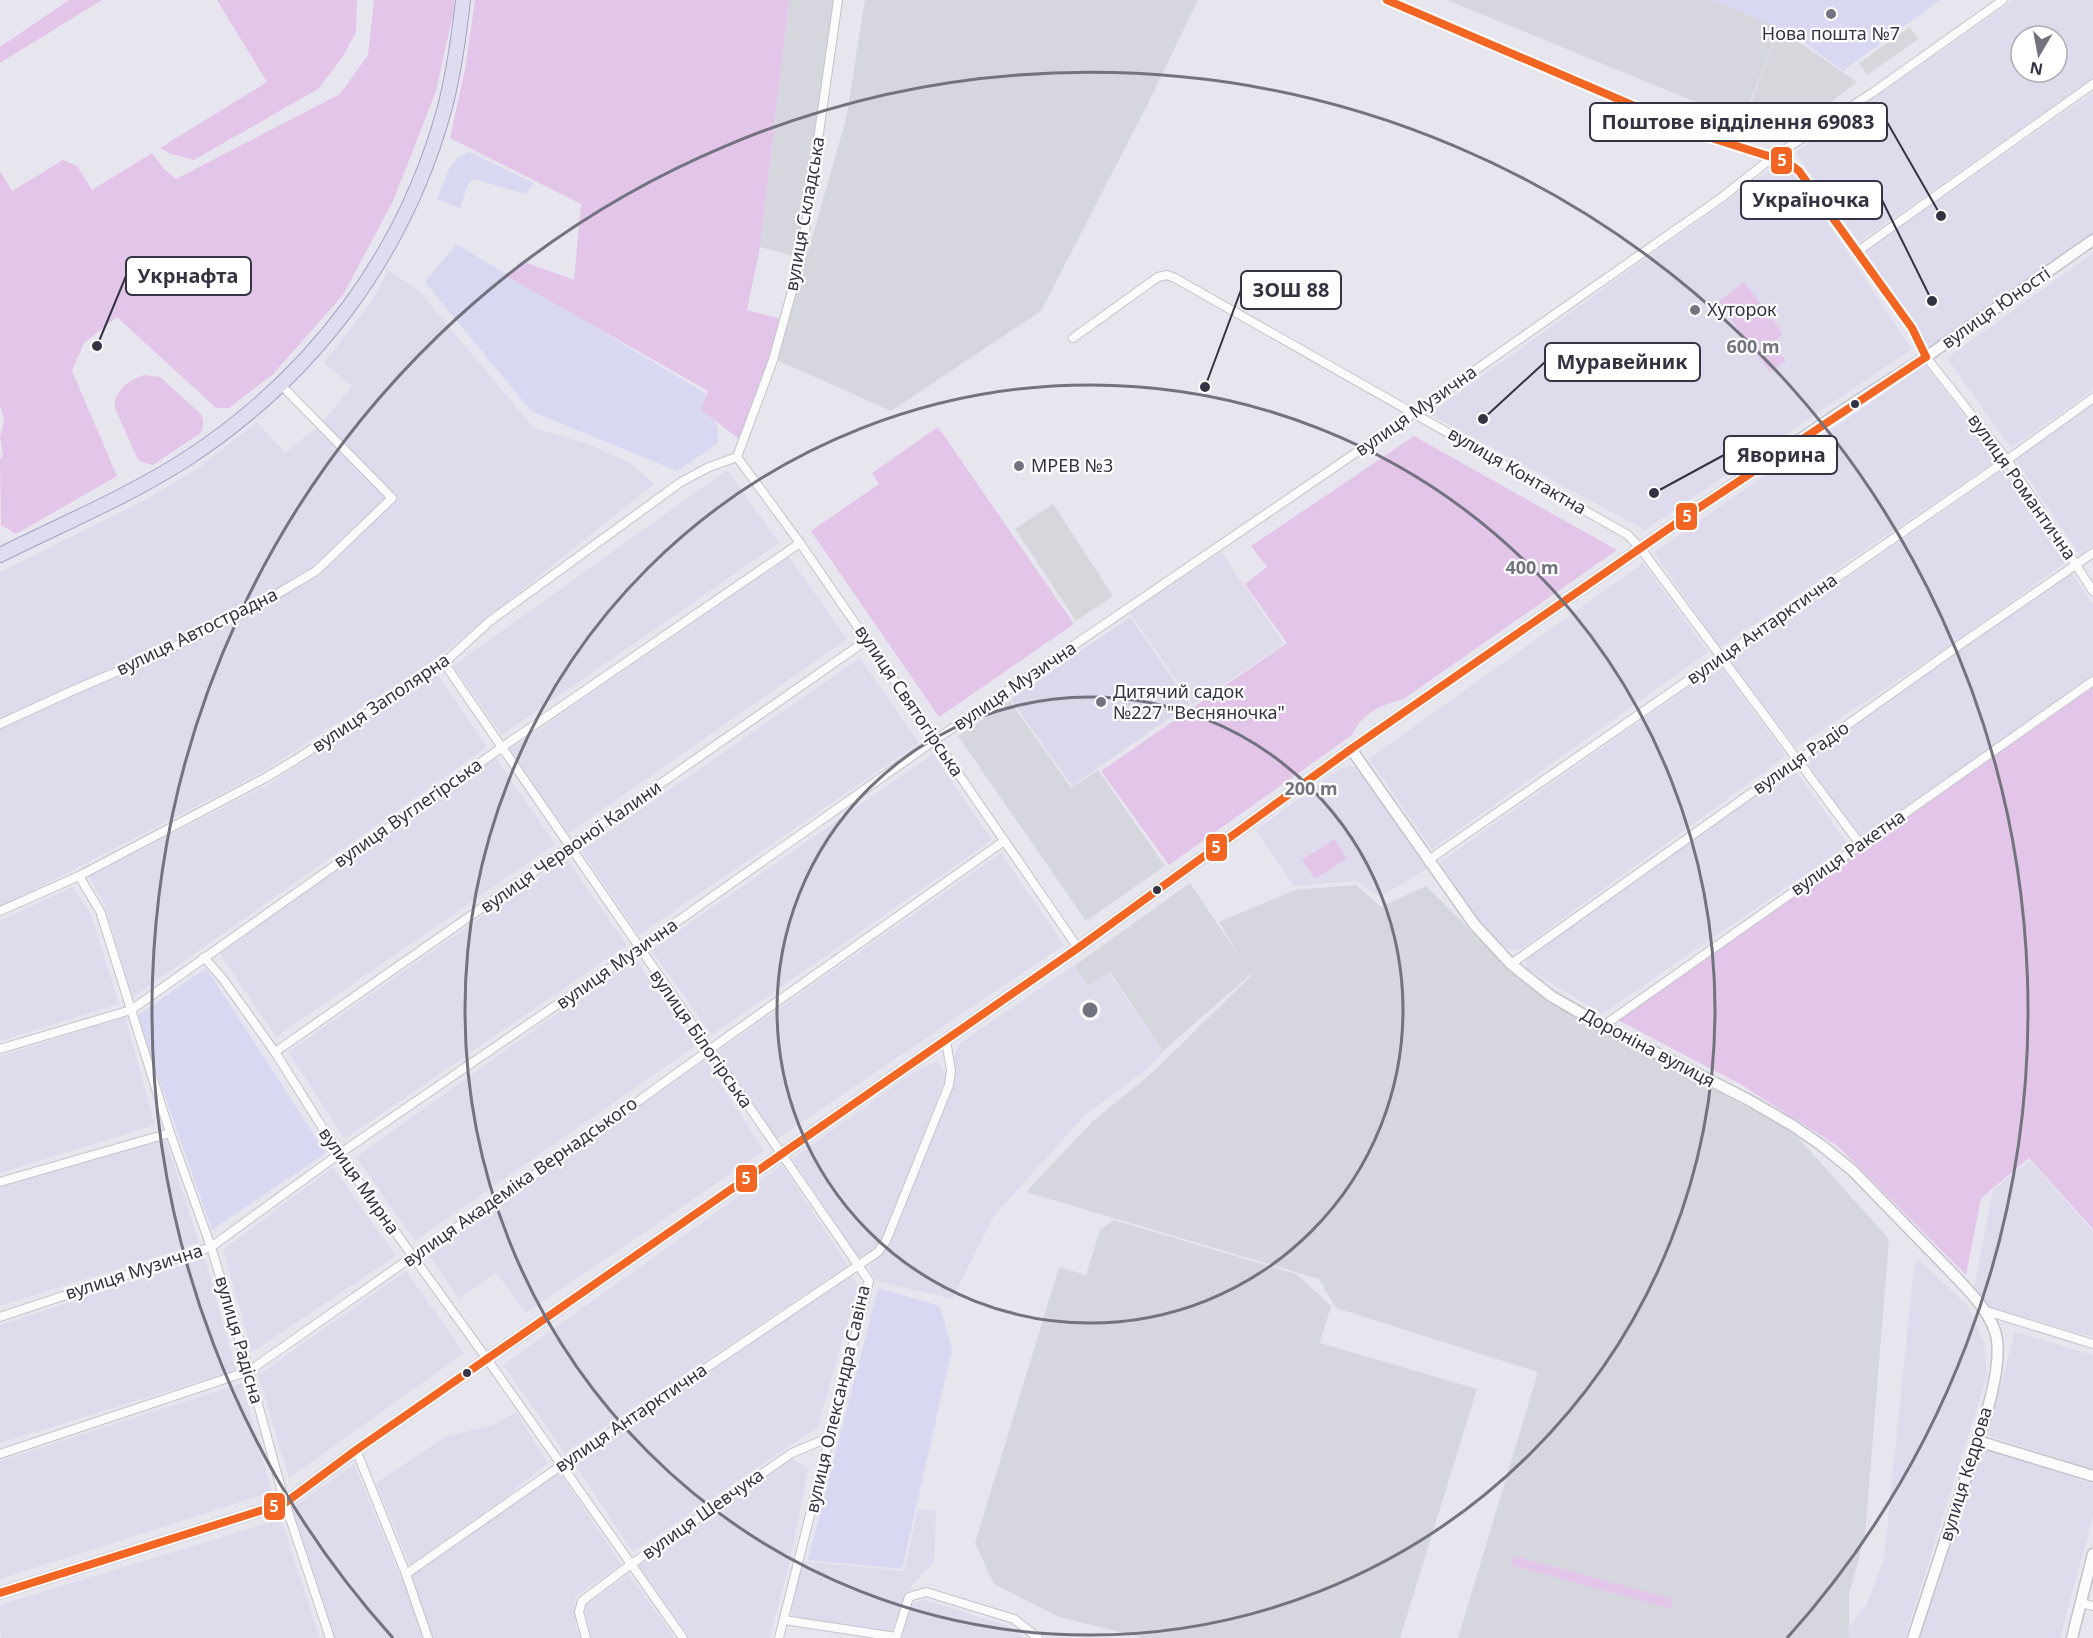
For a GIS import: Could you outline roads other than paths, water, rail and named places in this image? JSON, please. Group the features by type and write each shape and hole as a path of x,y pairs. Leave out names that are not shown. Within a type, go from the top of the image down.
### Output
{"highway":[{"path":"0,555 150,481 228,430 255,409 314,352 344,316 364,287 411,200 434,146 446,105 463,0"}],"street":[{"name":"вулиця Складська","path":"737,457 774,360 801,258 838,0"},
{"name":"вулиця Романтична","path":"1387,0 1702,135 1787,162 1799,171 1912,328 1926,357 2007,460 2093,591"},
{"name":"вулиця Музична","path":"0,1317 211,1247 339,1154 638,949 935,740 1414,413 1721,198 1773,157 1872,93 2003,0"},
{"path":"1858,251 2093,84"},
{"name":"вулиця Юності","path":"0,1593 285,1503 356,1450 1078,948 1352,749 1854,403 1926,357 2093,240"},
{"name":"вулиця Контактна","path":"1073,338 1158,277 1167,275 1628,535 1641,549 1860,844"},
{"name":"вулиця Автострадна","path":"0,724 159,654 250,610 316,571 392,498 281,385"},
{"name":"вулиця Антарктична","path":"1430,859 2007,460 2093,398"},
{"name":"вулиця Святогірська","path":"737,457 800,543 1078,948"},
{"name":"вулиця Заполярна","path":"0,911 79,876 266,778 444,663 490,621 681,482 709,467 737,457"},
{"name":"вулиця Вуглегірська","path":"0,1049 130,1010 501,748 800,543"},
{"name":"вулиця Радіо","path":"1511,964 2093,553"},
{"name":"вулиця Червоної Калини","path":"275,1052 867,640"},
{"name":"вулиця Білогірська","path":"444,663 569,849 858,1265"},
{"name":"вулиця Ракетна","path":"1603,1026 2093,681"},
{"name":"Дороніна вулиця","path":"1352,749 1474,924 1511,964 1551,996 1603,1026 1747,1099 1821,1145 1852,1170 1955,1276 1982,1310"},
{"name":"вулиця Академіка Вернадського","path":"0,1454 249,1371 412,1257 561,1157 1004,841"},
{"name":"вулиця Радісна","path":"79,876 100,911 170,1133 211,1247 249,1371 285,1503 330,1638"},
{"name":"вулиця Мирна","path":"204,957 223,979 275,1052 339,1154 487,1359 683,1638"},
{"name":"вулиця Олександра Савіна","path":"779,1638 869,1281 858,1265 878,1252 886,1241 949,1085 951,1070 946,1041"},
{"path":"0,1182 170,1133"},
{"name":"вулиця Антарктична","path":"406,1574 562,1465 858,1265"},
{"path":"1982,1310 2093,1344"},
{"name":"вулиця Кедрова","path":"1914,1638 1978,1441 1994,1382 1998,1350 1994,1327 1982,1310"},
{"name":"вулиця Шевчука","path":"586,1638 579,1612 582,1601 792,1453 830,1437"},
{"path":"1978,1441 2093,1476"},
{"path":"356,1450 406,1574 428,1638"},
{"path":"2072,1638 2093,1554"},
{"path":"784,1620 896,1637 909,1597 926,1592 1014,1619 1038,1638"},
{"path":"2081,1603 2093,1606"}],"place":[{"name":"Нова пошта №7","path":"1831,14"},
{"name":"Поштове відділення 69083","path":"1941,216"},
{"name":"Україночка","path":"1932,301"},
{"name":"Хуторок","path":"1695,310"},
{"name":"Укрнафта","path":"97,346"},
{"name":"ЗОШ 88","path":"1205,387"},
{"name":"Муравейник","path":"1483,419"},
{"name":"МРЕВ №3","path":"1019,466"},
{"name":"Яворина","path":"1654,493"},
{"name":"Дитячий садок №227 \"Весняночка\"","path":"1101,702"}]}
